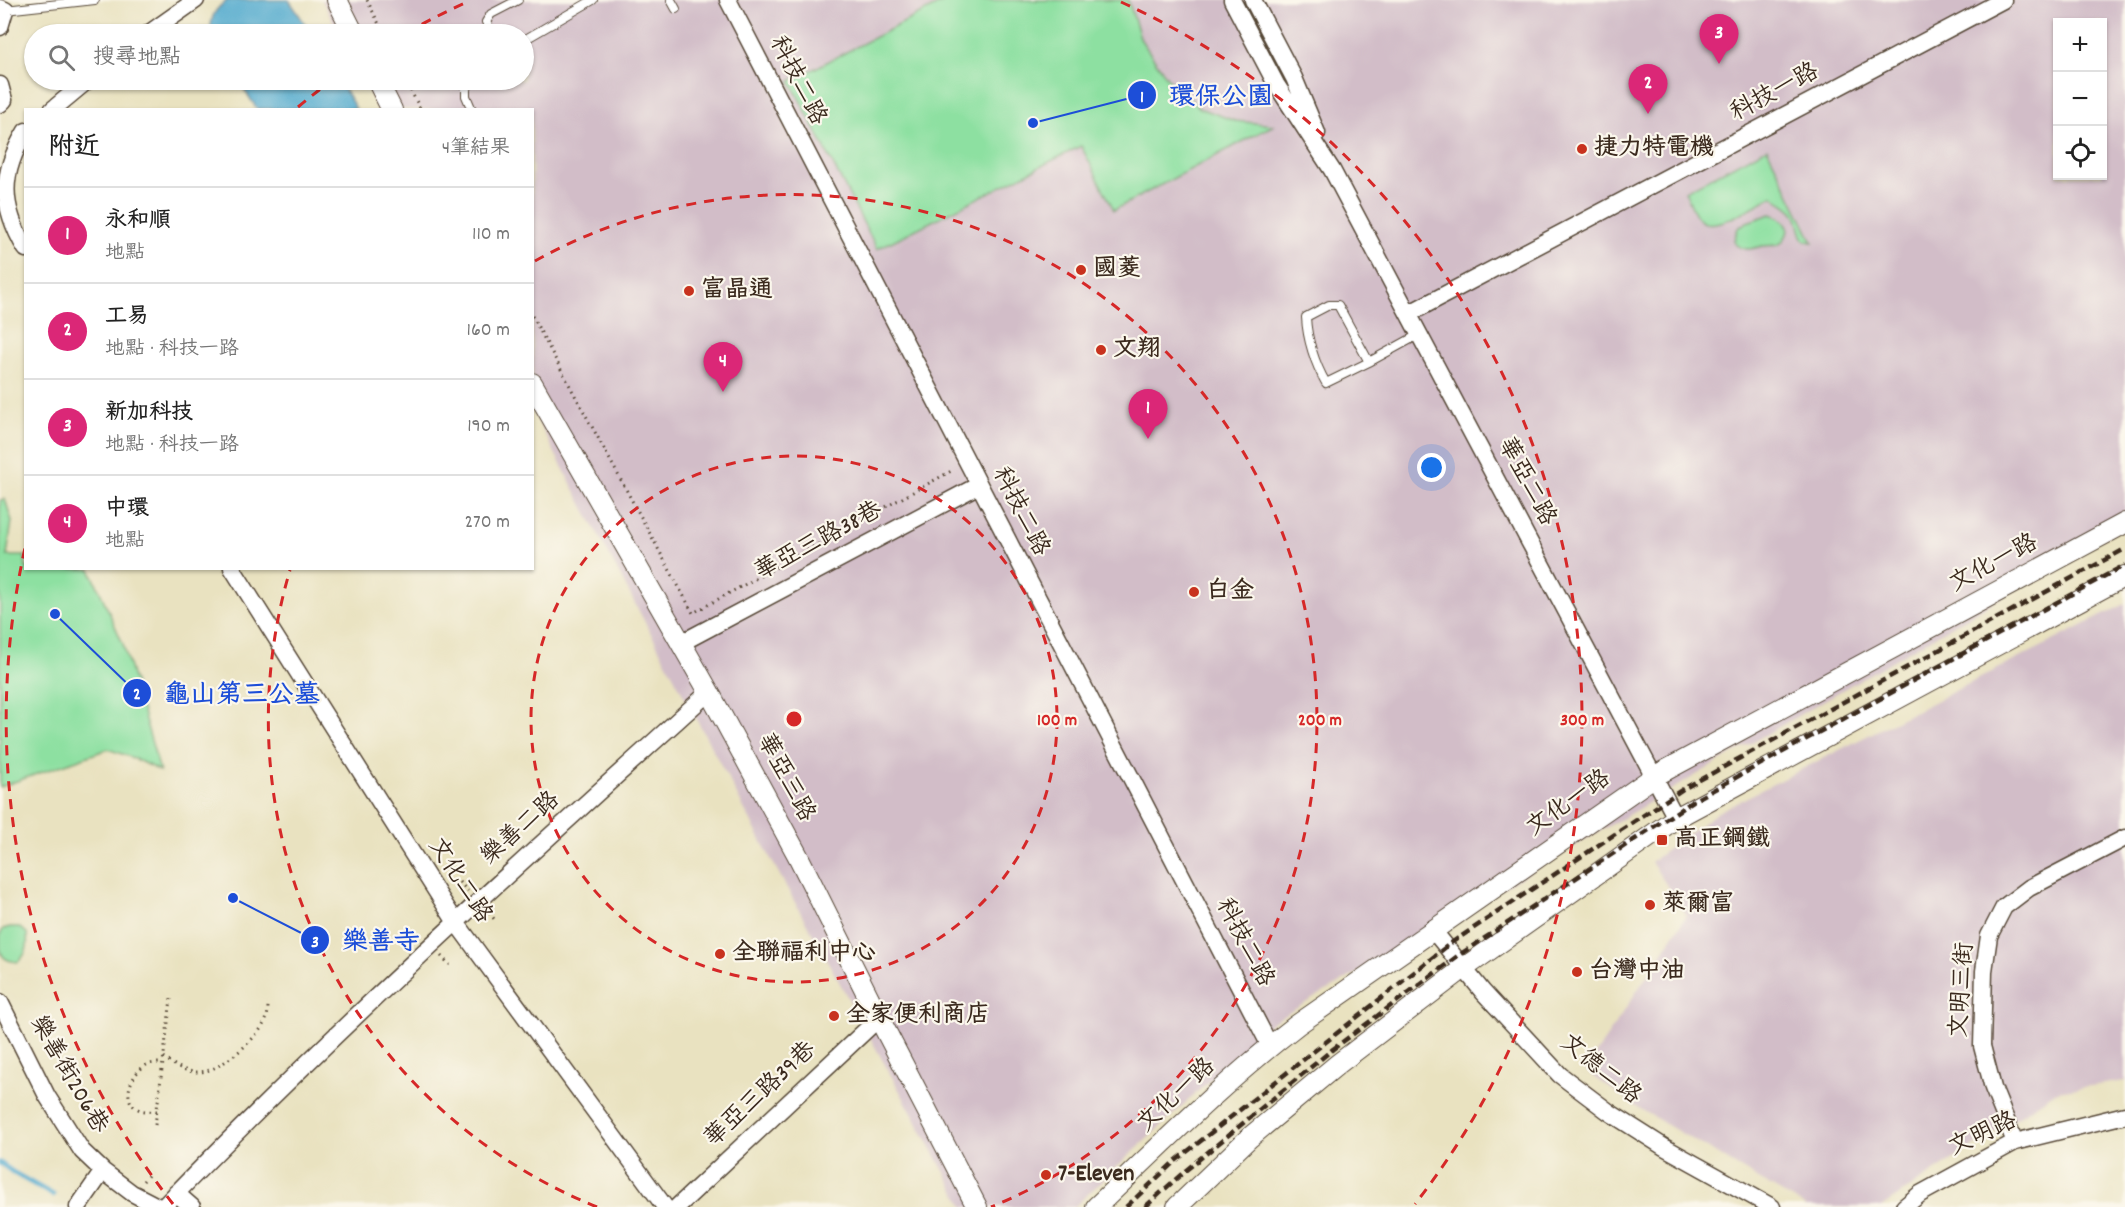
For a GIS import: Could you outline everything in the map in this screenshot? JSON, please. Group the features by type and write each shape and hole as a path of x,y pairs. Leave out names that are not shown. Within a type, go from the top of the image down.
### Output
{"street":[{"path":"162,24 196,0"},
{"path":"337,0 349,24"},
{"name":"科技二路","path":"728,0 1270,1046"},
{"name":"華亞二路","path":"1232,0 1276,84 1332,170 1410,313 1676,818"},
{"name":"華亞二路","path":"1253,0 1294,78 1332,170"},
{"name":"科技一路","path":"1410,313 2003,0"},
{"path":"0,27 2,9"},
{"path":"0,85 4,100 0,104"},
{"path":"54,108 76,90"},
{"path":"382,90 391,108"},
{"path":"24,134 14,146 4,166 1,191 6,230 24,247"},
{"name":"華亞三路","path":"534,386 709,692 798,856 977,1207"},
{"name":"華亞三路38巷","path":"681,643 979,485"},
{"name":"文化一路","path":"1096,1207 1270,1046 1432,929 1655,776 2125,523"},
{"name":"文化二路","path":"233,570 455,921 665,1207"},
{"path":"1177,1207 1249,1138 1311,1086 1464,968 1676,818 2125,576"},
{"name":"樂善二路","path":"161,1207 455,921 709,692"},
{"name":"文明三街","path":"2015,1142 1993,1088 1982,1046 1984,971 1989,936 2004,907 2029,888 2125,838"},
{"name":"文德二路","path":"1432,929 1483,992 1560,1075 1609,1112 1664,1147 1772,1207"},
{"name":"樂善街206巷","path":"0,1002 47,1095 82,1151 103,1171 132,1193 161,1207"},
{"name":"華亞三路39巷","path":"677,1207 879,1018"},
{"name":"文明路","path":"1904,1207 1920,1194 2015,1142 2125,1115"},
{"path":"78,1207 103,1171"},
{"path":"176,1193 192,1207"}],"lane":[{"path":"2,9 95,0"},
{"path":"487,24 486,22 491,14 518,0"},
{"path":"534,34 593,0"},
{"path":"670,0 676,9"},
{"path":"466,90 471,108"},
{"path":"1369,362 1338,304 1329,304 1306,317 1306,327 1319,371 1326,383 1369,362 1420,334"}],"path":[{"path":"368,0 379,24"},
{"path":"410,90 420,108"},
{"path":"534,320 693,613 955,469"},
{"path":"155,1125 171,999"},
{"path":"164,1057 175,1067 189,1071 204,1072 218,1067 251,1040 267,1018 268,1003"},
{"path":"157,1111 136,1109 130,1103 129,1089 134,1076 147,1065 163,1063"}],"shaded area":[{"path":"322,0 2125,0 2125,525 1271,1023 1074,1207 964,1207 772,861 534,414 534,108 377,108 368,90 534,90 534,24 335,24"},
{"path":"2125,604 2125,1081 2057,1091 1881,1207 1806,1207 1632,1104 1585,1070 1687,915 1651,862 1718,812"}],"green space":[{"path":"947,0 1128,0 1141,40 1168,79 1200,108 1235,121 1274,125 1114,210 1081,146 877,249 790,81"},
{"path":"1767,148 1813,242 1805,241 1795,214 1773,196 1736,216 1715,223 1700,220 1693,210 1685,191"},
{"path":"1771,214 1786,223 1787,234 1781,243 1749,249 1736,245 1734,240 1738,228 1747,222"},
{"path":"5,499 12,521 7,556 24,556 24,570 90,570 123,644 160,771 108,749 0,787 0,500"},
{"path":"10,927 18,927 27,933 27,949 18,962 10,961 1,952 1,932"}],"water":[{"path":"228,0 289,0 305,24 211,24 219,7"},
{"path":"245,90 345,90 355,108 256,108"}],"waterway":[{"path":"0,1163 53,1195"}],"railway":[{"path":"1126,1207 1174,1162 1451,943 1683,789 2125,549"},
{"path":"1145,1207 1185,1171 1333,1049 1459,955 1693,801 2125,565"}],"place":[{"name":"新加科技","path":"1719,64"},
{"name":"工易","path":"1648,114"},
{"name":"環保公園","path":"1033,123"},
{"name":"捷力特電機","path":"1582,149"},
{"name":"國菱","path":"1081,270"},
{"name":"富晶通","path":"689,291"},
{"name":"文翔","path":"1101,350"},
{"name":"中環","path":"723,392"},
{"name":"永和順","path":"1148,439"},
{"name":"白金","path":"1194,592"},
{"name":"龜山第三公墓","path":"55,614"},
{"name":"高正鋼鐵","path":"1662,840"},
{"name":"樂善寺","path":"233,898"},
{"name":"萊爾富","path":"1650,905"},
{"name":"全聯福利中心","path":"720,954"},
{"name":"台灣中油","path":"1577,972"},
{"name":"全家便利商店","path":"834,1016"},
{"name":"7-Eleven","path":"1046,1175"}]}
